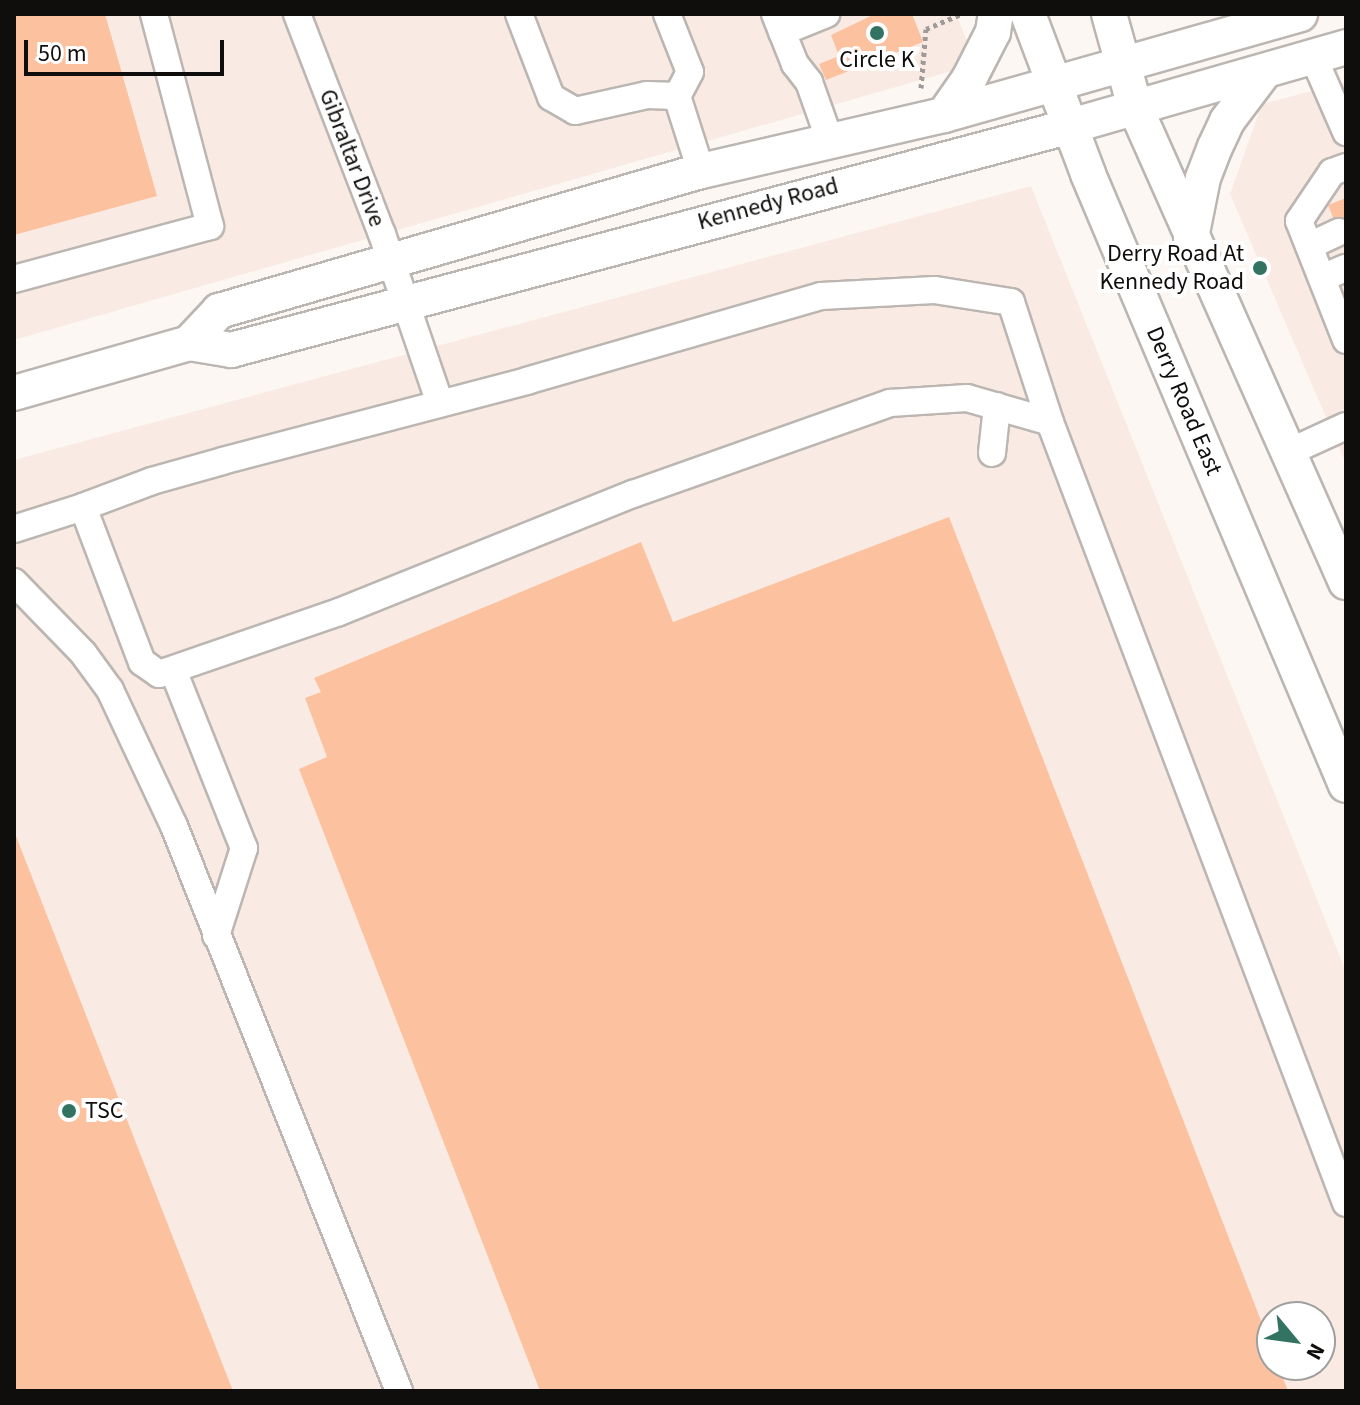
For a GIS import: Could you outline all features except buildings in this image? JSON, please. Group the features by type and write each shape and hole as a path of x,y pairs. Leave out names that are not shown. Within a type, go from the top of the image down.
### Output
{"main road":[{"path":"944,115 969,79 993,32 996,14"},
{"name":"Derry Road East","path":"1028,14 1094,189 1346,785"},
{"path":"1109,14 1135,107 1346,582"},
{"name":"Kennedy Road","path":"189,343 219,311 701,171 944,115 1300,14"},
{"name":"Kennedy Road","path":"14,393 189,343 231,350 1071,126 1346,47"},
{"path":"1191,238 1203,178 1215,147 1244,96 1264,72"}],"street":[{"path":"14,279 210,226 154,14"},
{"name":"Gibraltar Drive","path":"297,14 392,262 440,403"},
{"path":"519,14 551,97 575,111 647,95 677,96"},
{"path":"667,14 690,72 677,96 701,171"},
{"path":"826,14 778,23 795,64 809,82 830,141"},
{"path":"1313,56 1346,132"},
{"path":"1346,167 1332,172 1299,221 1309,246 1334,273 1346,340"},
{"path":"1309,246 1339,232"},
{"path":"14,529 166,477 821,296 934,290 1011,302 1050,422 1346,1203"},
{"path":"83,507 142,662 159,674 339,612 633,494 890,403 967,398 1050,422"},
{"path":"992,453 997,406"},
{"path":"1287,453 1346,426"},
{"path":"14,582 83,653 110,690 174,826 399,1391"},
{"path":"173,670 244,848 216,936"}],"path":[{"path":"921,88 926,29 961,14"}],"shaded area":[{"path":"14,14 956,14 976,64 14,340"},
{"path":"1346,82 1346,464 1230,194 1262,104"},
{"path":"1031,186 1346,972 1346,1391 14,1391 14,460"}],"place":[{"name":"Circle K","path":"877,33"},
{"name":"Derry Road At Kennedy Road","path":"1260,268"},
{"name":"TSC","path":"69,1111"}]}
